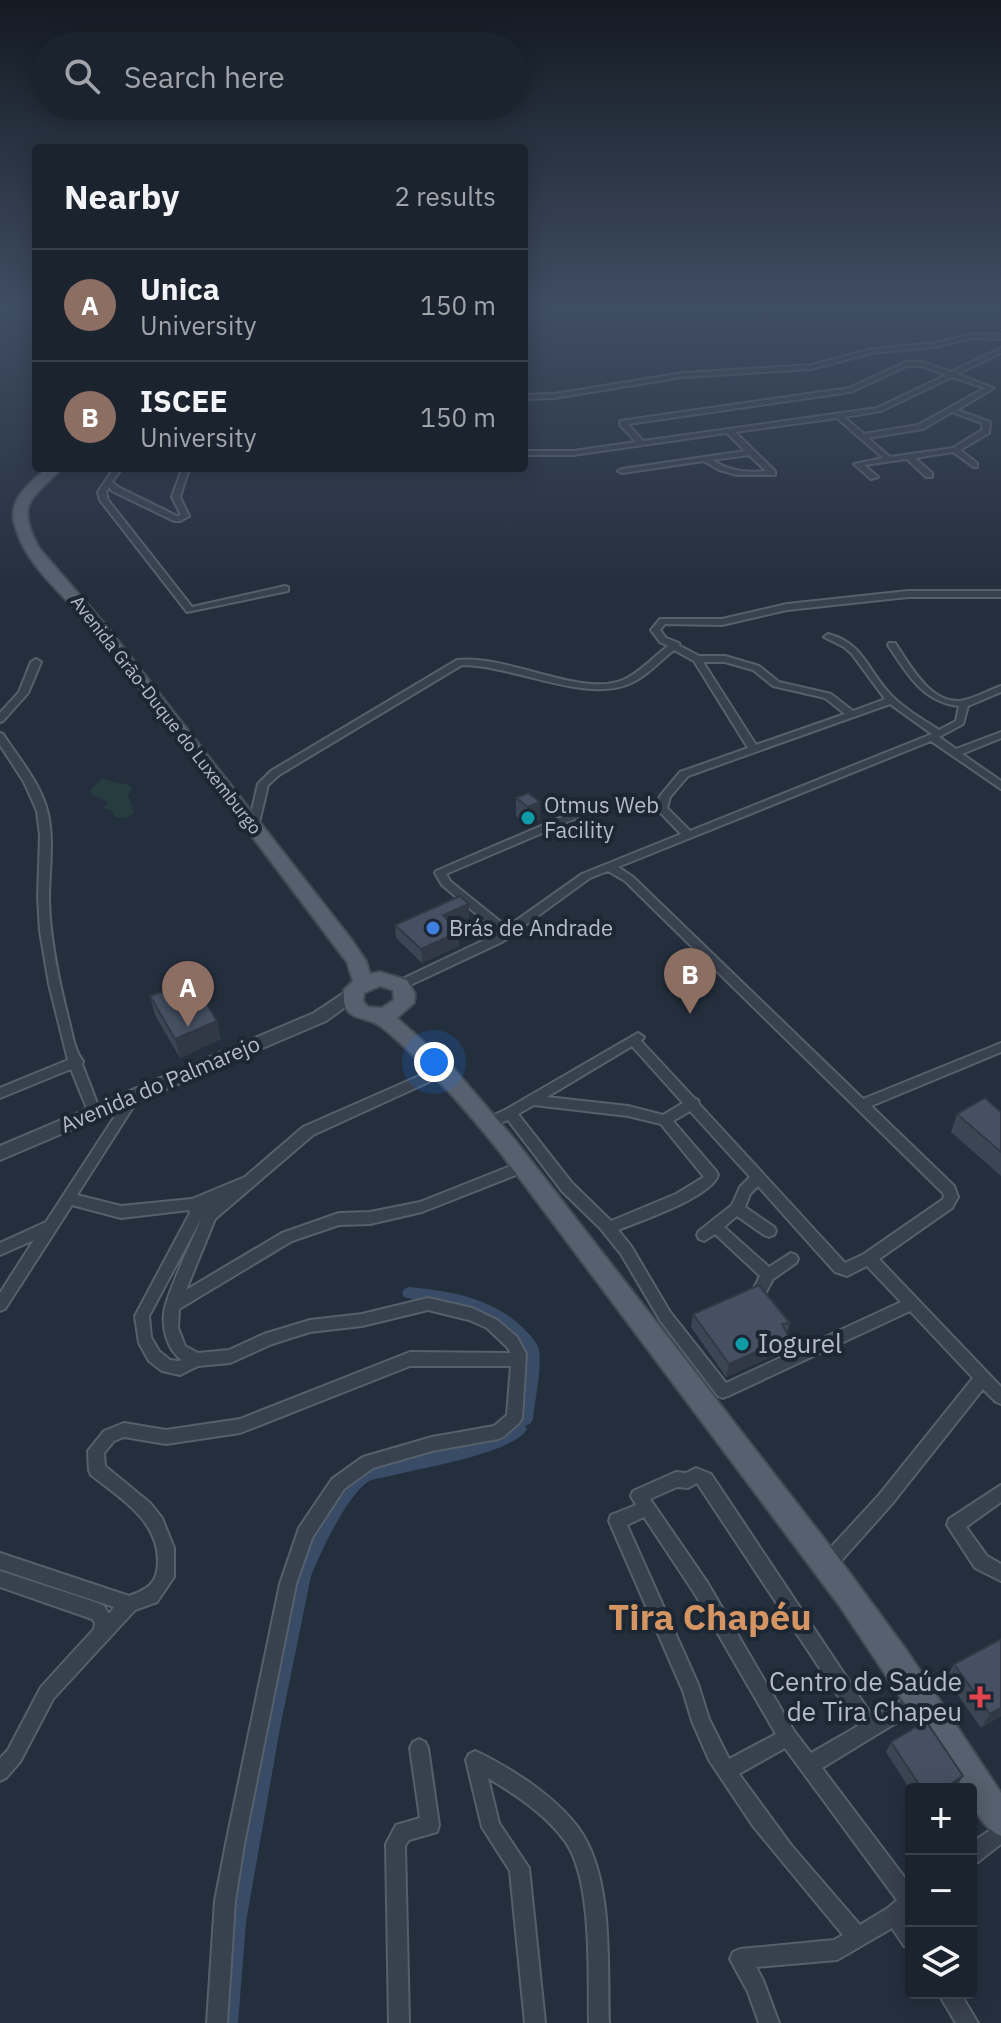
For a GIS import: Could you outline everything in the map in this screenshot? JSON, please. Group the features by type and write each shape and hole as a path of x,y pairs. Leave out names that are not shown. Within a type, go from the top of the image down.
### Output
{"main road":[{"name":"Avenida Grão-Duque do Luxemburgo","path":"51,472 30,490 20,507 20,522 34,551 103,632 356,961 365,985 353,1003 372,1014"},
{"path":"365,985 402,994"},
{"path":"372,1014 396,1012 402,994"},
{"path":"402,994 409,1036"},
{"path":"372,1014 409,1036 521,1167 827,1564 921,1698 1001,1820"}],"street":[{"path":"640,442 623,423 781,399"},
{"path":"528,453 573,453 879,410 901,399"},
{"path":"861,437 910,430 973,399"},
{"path":"747,404 769,425"},
{"path":"874,477 858,464 955,450 986,431 986,422 954,411"},
{"path":"838,415 888,459"},
{"path":"706,459 717,468 737,474 772,473 728,430"},
{"path":"955,450 974,465"},
{"path":"622,471 752,452"},
{"path":"908,456 929,475"},
{"path":"115,472 102,492 104,500 190,610 285,589"},
{"path":"108,482 169,517 183,518 186,513 176,497 185,472"},
{"path":"754,749 697,659 663,640 655,630 663,621 722,622 787,607 908,594 1001,594"},
{"path":"828,637 839,638 892,700 955,753 1000,784"},
{"path":"253,827 263,784 275,773 375,717 460,662 479,660 585,685 614,686 628,682 654,658 676,645"},
{"path":"892,645 913,680 951,704 964,704 1001,689"},
{"path":"697,659 725,659 756,668 776,684 828,696 851,714"},
{"path":"0,719 23,693 36,662"},
{"path":"689,836 662,809 665,796 684,774 892,700"},
{"path":"402,994 505,932 586,876 935,736 960,722 964,704"},
{"path":"955,753 1001,735"},
{"path":"0,736 43,814 48,940 60,1002 94,1111"},
{"path":"505,932 446,883 440,873 573,816"},
{"path":"486,1124 510,1113 635,1038 840,1268 847,1270 869,1258 947,1204 951,1197 949,1190 629,879 611,868"},
{"name":"Avenida do Palmarejo","path":"0,1153 320,1017 365,985"},
{"name":"Avenida do Palmarejo","path":"320,1017 372,1014"},
{"path":"861,1105 1001,1047"},
{"path":"0,1093 77,1061"},
{"path":"196,1360 179,1350 171,1328 172,1307 209,1216 308,1131 442,1071"},
{"path":"0,1305 136,1093"},
{"path":"532,1100 628,1111 642,1117 665,1120 693,1103"},
{"path":"510,1113 567,1187 608,1228 665,1316 723,1391 911,1304"},
{"path":"608,1228 681,1198 710,1180 711,1175 665,1120"},
{"path":"172,1307 259,1252 308,1228 339,1219 370,1218 422,1207 521,1167"},
{"path":"704,1235 737,1209 745,1191 758,1177"},
{"path":"70,1199 112,1212 194,1204 252,1180"},
{"path":"194,1204 205,1208 209,1216"},
{"path":"194,1204 197,1213 145,1309 142,1325 150,1348 160,1361 180,1368 196,1360 230,1356 310,1326 362,1320 428,1304 484,1319 512,1342 519,1360 516,1408 510,1424 498,1432 432,1444 369,1462 338,1484 305,1534 288,1584 235,1844 225,1901 217,2023"},
{"path":"737,1209 769,1231"},
{"path":"0,1249 53,1225"},
{"path":"721,1232 768,1275"},
{"path":"869,1258 1001,1397"},
{"path":"760,1290 768,1275 791,1259"},
{"path":"0,1772 14,1756 47,1693 129,1604 151,1596 163,1584 167,1569 166,1548 150,1515 97,1470 96,1451 109,1436 131,1430 166,1437 240,1426 410,1359 519,1360"},
{"path":"827,1564 885,1500 982,1378"},
{"path":"769,2023 756,1987 740,1959 837,1950 905,1905 788,1737 667,1532 645,1509 639,1496 676,1479 688,1481 696,1475 705,1479 869,1727"},
{"path":"1001,1493 955,1525 981,1562 1001,1573"},
{"path":"645,1509 617,1521 692,1690 695,1712 744,1798 856,1936"},
{"path":"0,1561 129,1604"},
{"path":"0,1579 98,1612 104,1622 102,1634"},
{"path":"809,1765 921,1698"},
{"path":"727,1770 788,1737"},
{"path":"399,2023 395,1844 403,1832 430,1825 419,1748"},
{"path":"535,2023 519,1868 491,1827 475,1760 523,1787 574,1837 593,1897 599,2023"},
{"path":"977,1850 1001,1832"},
{"path":"952,1999 968,2023"}],"green space":[{"path":"102,779 129,785 132,789 128,795 134,813 127,818 115,817 112,811 103,808 108,802 93,795 90,790"}],"building":[{"path":"528,793 540,802 528,807 516,798"},
{"path":"460,896 469,904 443,915 459,932 421,949 395,925"},
{"path":"193,981 217,1021 175,1039 150,996"},
{"path":"985,1098 1001,1112 1001,1152 957,1114"},
{"name":"Iogurel","path":"759,1285 790,1323 782,1324 789,1337 729,1364 693,1314"},
{"name":"Centro de Saúde de Tira Chapeu","path":"1001,1639 1001,1708 990,1714 954,1664"},
{"path":"926,1721 963,1776 952,1783 918,1783 891,1742"}],"waterway":[{"path":"409,1293 461,1301 491,1313 505,1321 531,1347 532,1363"},
{"path":"525,1419 531,1366"},
{"path":"311,1555 341,1499 365,1475 492,1444 519,1429"},
{"path":"273,1724 303,1576 310,1558"},
{"path":"250,1843 272,1730"},
{"path":"232,1982 236,1922 249,1846"},
{"path":"228,2023 231,1986"}],"place":[{"name":"Otmus Web Facility","path":"528,818"},
{"name":"Brás de Andrade","path":"433,928"},
{"name":"ISCEE","path":"690,1014"},
{"name":"Unica","path":"188,1027"},
{"name":"Iogurel","path":"742,1344"},
{"name":"Centro de Saúde de Tira Chapeu","path":"980,1697"}],"district":[{"name":"Tira Chapéu","path":"710,1617"}]}
